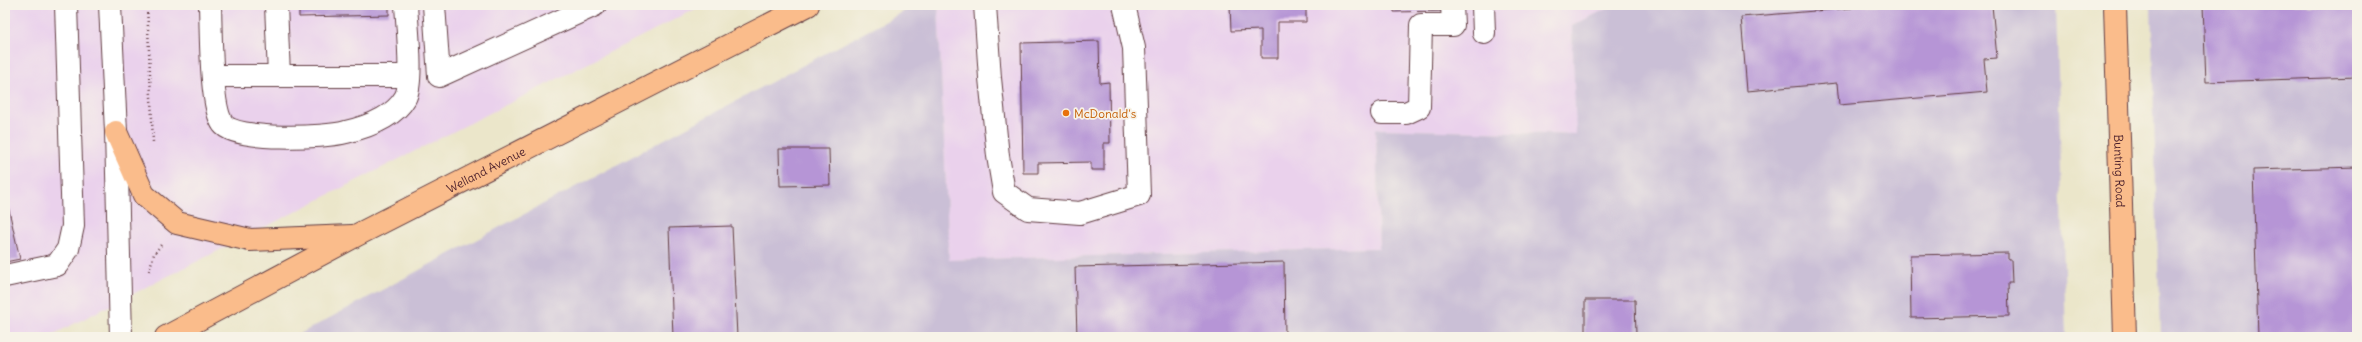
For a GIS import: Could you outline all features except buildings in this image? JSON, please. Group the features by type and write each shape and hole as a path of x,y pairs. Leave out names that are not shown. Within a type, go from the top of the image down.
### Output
{"main road":[{"name":"Welland Avenue","path":"166,337 357,235 808,5"},
{"name":"Bunting Road","path":"2115,5 2125,337"},
{"path":"116,132 144,195 177,223 250,240 357,235"}],"lane":[{"path":"5,276 57,265 68,249 73,226 66,5"},
{"path":"110,5 116,132 121,337"},
{"path":"210,5 216,106 223,124 232,132 250,136 307,136 346,132 382,118 397,109 406,96 409,76 406,5"},
{"path":"276,5 279,75"},
{"path":"434,5 439,76 595,5"},
{"path":"985,5 990,78 998,156 1004,192 1028,209 1080,213 1139,195 1134,48 1124,5"},
{"path":"1382,113 1406,113 1419,106 1421,25 1453,25 1452,5"},
{"path":"1483,5 1484,33"},
{"path":"214,76 409,76"}],"shaded area":[{"path":"5,5 703,5 48,337 5,337"},
{"path":"916,5 938,5 949,260 1379,248 1376,129 1576,135 1572,26 1614,5 2056,5 2066,337 294,337"},
{"path":"938,5 1614,5 1572,26 1577,135 1376,129 1379,248 949,260"},
{"path":"2151,5 2357,5 2357,337 2160,337"}],"place":[{"name":"McDonald's","path":"1066,113"}]}
